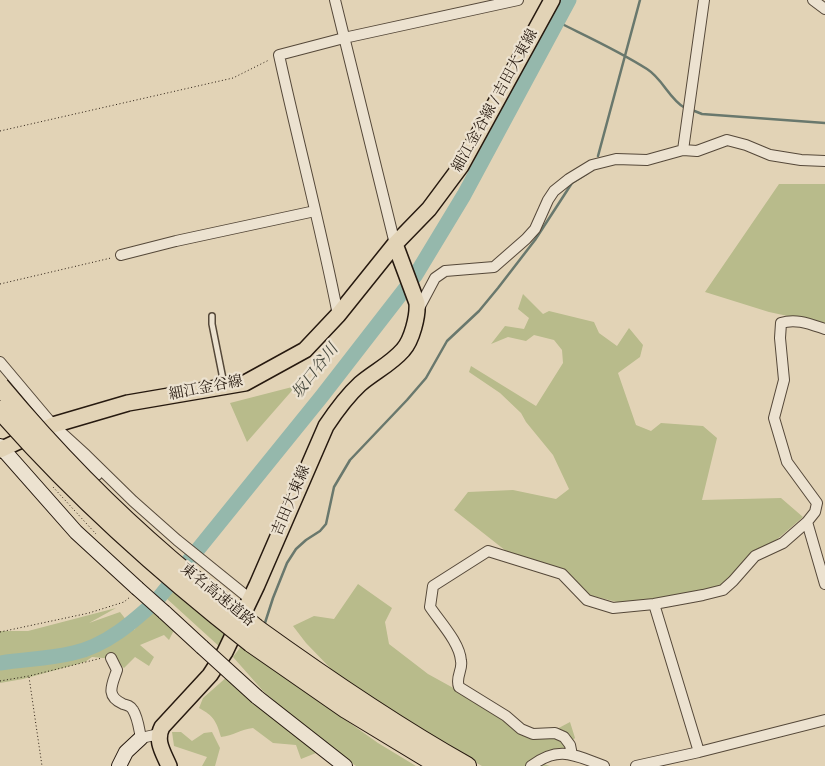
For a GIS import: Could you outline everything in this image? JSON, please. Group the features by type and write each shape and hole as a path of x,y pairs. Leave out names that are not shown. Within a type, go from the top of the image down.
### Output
{"highway":[{"name":"東名高速道路","path":"0,386 42,434 129,522 253,635 346,708 440,766"},
{"name":"東名高速道路","path":"0,410 52,468 100,515 184,590 253,635 300,660 392,721 468,766"}],"main road":[{"name":"細江金谷線 / 吉田大東線","path":"397,249 461,166 552,0"},
{"path":"397,249 417,307"},
{"name":"細江金谷線","path":"1,449 49,427 128,403 244,383 305,350 397,249"},
{"name":"吉田大東線","path":"159,734 162,726 210,675 224,652 249,602 326,426 339,407 360,385 404,349 414,328 417,307"},
{"path":"159,734 160,744 169,766"}],"street":[{"path":"335,0 397,249"},
{"path":"338,315 330,271 279,55 344,38 518,0"},
{"path":"683,150 704,0"},
{"path":"813,0 825,9"},
{"path":"417,307 435,278 445,271 494,267 535,229 554,191 569,178 592,165 616,159 647,160 683,150 697,151 727,140 746,144 770,154 801,160 825,161"},
{"path":"121,255 315,211"},
{"path":"572,755 570,745 564,737 555,733 534,734 521,729 506,716 459,687 456,681 462,663 459,650 430,607 433,586 488,551 562,574 586,600 613,608 654,604 723,590 755,556 783,543 807,522 815,512 817,503 787,462 774,418 784,380 780,338 781,323 799,320 825,328"},
{"path":"0,362 49,427 203,569 249,602"},
{"path":"1,449 76,532 257,697 345,766"},
{"path":"807,522 825,584"},
{"path":"176,543 216,572 249,602"},
{"path":"654,604 699,752"},
{"path":"111,658 117,670 111,688 112,696 116,701 130,707 134,711 141,738"},
{"path":"636,766 825,720"},
{"path":"118,766 126,752 141,738 159,734"},
{"path":"531,766 546,756 557,754 572,755 604,766"}],"lane":[{"path":"212,316 225,386"}],"path":[{"path":"0,131 233,78 279,55"},
{"path":"0,284 121,255"},
{"path":"0,632 89,613"},
{"path":"0,681 29,676 99,658 111,658"},
{"path":"29,676 42,766"}],"green space":[{"path":"779,184 825,184 825,324 769,312 705,292"},
{"path":"523,294 543,314 549,311 594,322 599,333 617,346 629,328 643,345 640,357 618,373 636,425 651,431 661,423 703,426 717,438 702,500 781,498 803,517 732,578 705,598 633,606 585,594 549,565 506,551 454,510 468,492 513,490 556,499 569,489 553,455 521,413 500,393 469,372 471,366 536,406 563,363 562,350 554,340 534,335 526,341 508,337 491,344 505,326 524,329 529,318 518,309"},
{"path":"296,386 247,442 230,403"},
{"path":"358,584 392,608 385,622 389,644 428,674 535,730 555,730 570,722 575,738 564,749 537,762 550,766 482,766 420,731 336,674 306,643 293,626 314,616 334,619"},
{"path":"174,591 232,637 221,648 166,598"},
{"path":"116,608 89,623 120,612 134,630 148,612 157,612 175,628 169,640 164,635 140,645 154,657 149,666 135,657 124,668 114,659 92,657 85,662 23,679 0,683 0,631 28,631"},
{"path":"242,645 378,743 416,766 356,766 321,742 264,692 233,657"},
{"path":"228,676 316,753 301,759 296,745 273,743 253,728 221,737 214,719 199,708 203,698"},
{"path":"172,732 181,732 192,741 204,733 212,732 220,748 215,766 202,766 207,757 174,746"}],"waterway":[{"name":"坂口谷川","path":"0,663 55,657 85,650 108,639 157,600 322,396 415,276 464,195 569,0"},
{"path":"598,156 640,0"},
{"path":"558,22 614,50 653,73 675,100 685,108"},
{"path":"692,110 702,114 825,123"},
{"path":"264,626 287,563 296,549 320,531 326,524 334,487 350,460 426,378 447,341 479,311 498,288 535,240 572,183 588,173"}]}
